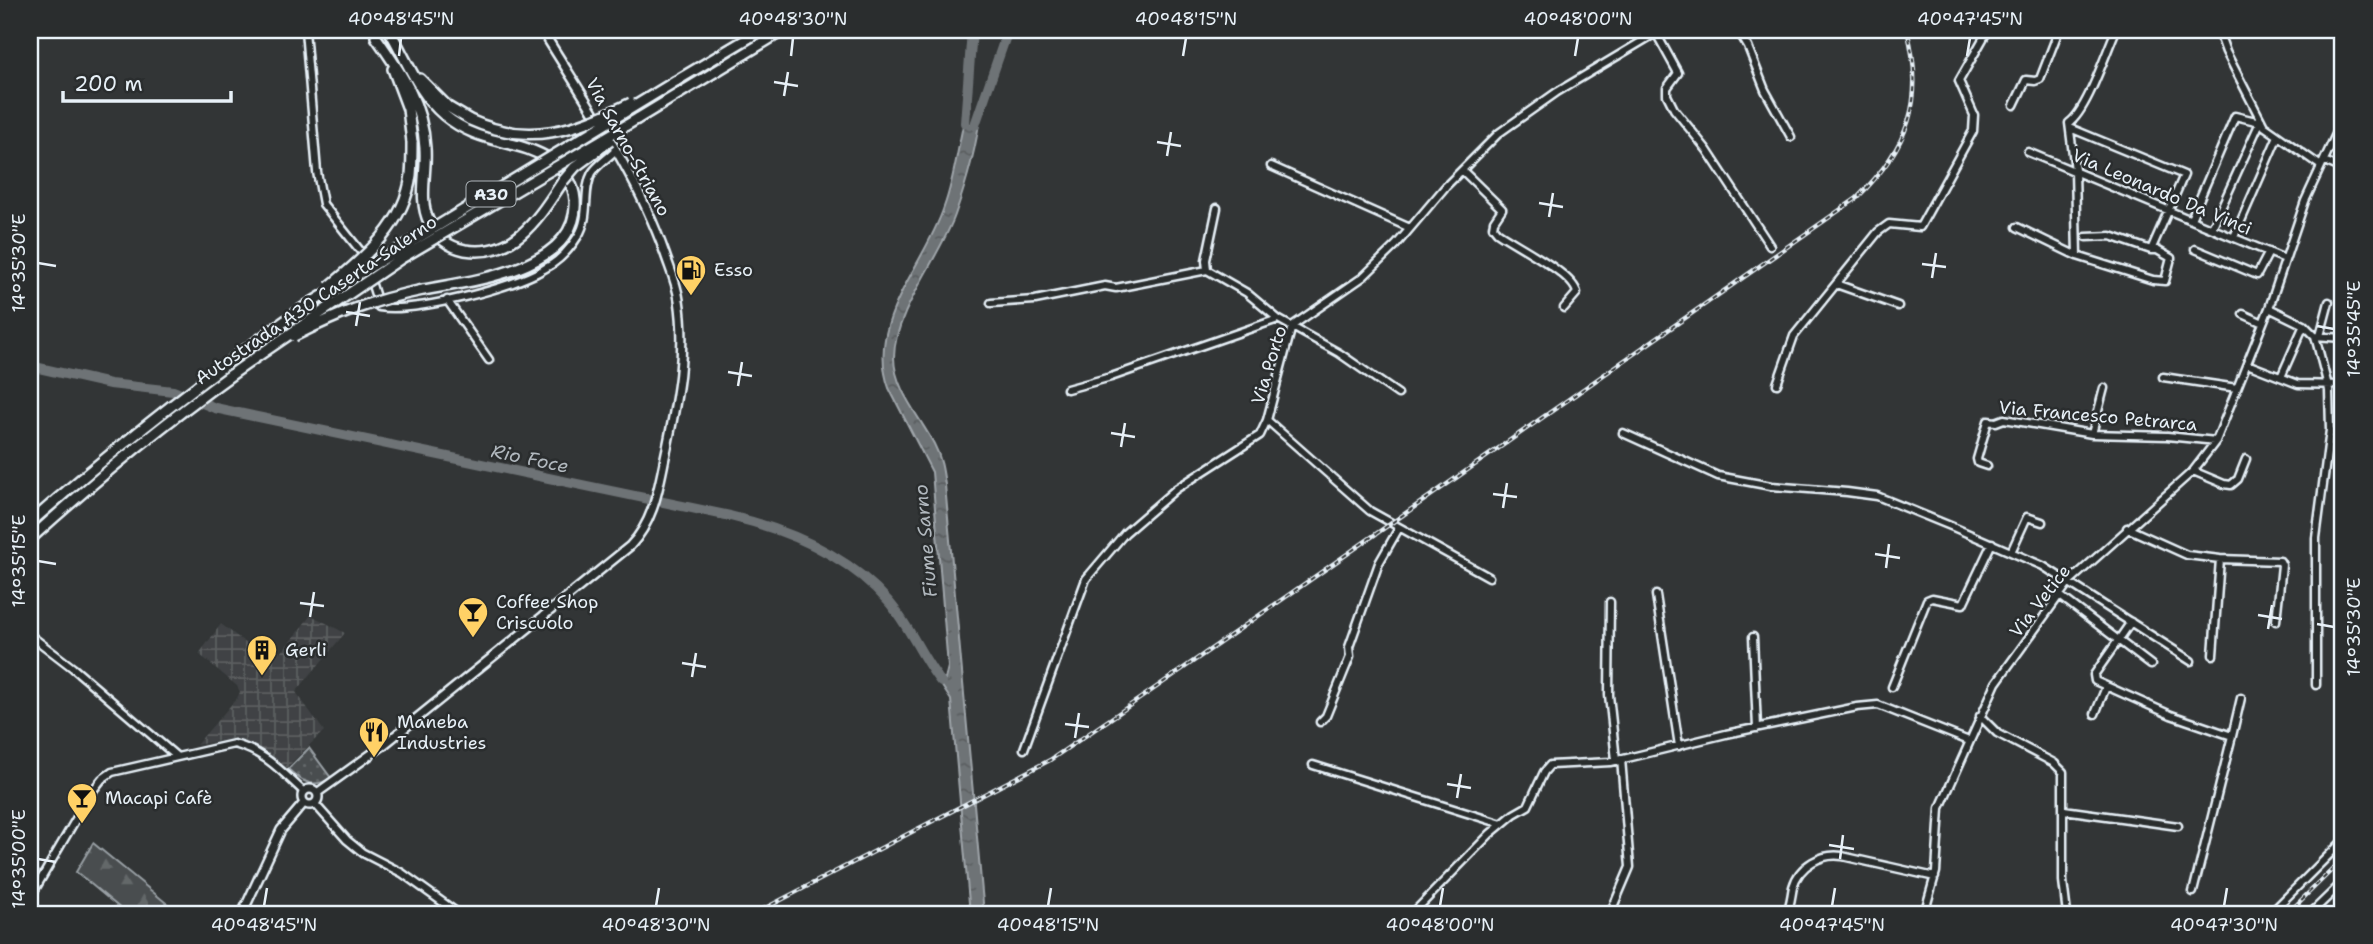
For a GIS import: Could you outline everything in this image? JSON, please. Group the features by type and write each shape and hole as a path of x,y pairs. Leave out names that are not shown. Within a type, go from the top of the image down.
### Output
{"highway":[{"path":"265,351 358,306 384,298 506,273 549,252 563,238 572,221 575,201 565,172 554,162 529,149 480,136 455,124 426,98 389,30"},
{"name":"Autostrada A30 Caserta-Salerno","path":"30,523 151,420 306,306 762,30"},
{"name":"Autostrada A30 Caserta-Salerno","path":"30,539 82,492 220,382 400,259 784,30"},
{"path":"375,33 404,78 416,104 425,140 425,211 429,222 445,242 457,248 473,251 498,248 513,242 540,217 563,181 587,158 628,131 637,119"},
{"path":"306,306 366,255 392,224 408,190 412,142 408,109 399,81 375,33"},
{"path":"408,64 448,107 496,131 516,134 537,135 559,131 606,115 677,81"}],"main road":[{"name":"Via Sarno-Striano","path":"317,793 381,747 630,546 643,532 654,507 682,367 679,298 644,201 542,30"},
{"path":"311,789 317,793 318,800 315,804 311,806 304,803 304,792 311,789"},
{"path":"242,914 282,830 304,803"}],"street":[{"path":"305,30 317,172 323,204 362,253 377,306 382,308 416,307 447,300 522,281 547,268 580,233 593,171 615,151"},
{"path":"1738,30 1748,47 1765,90 1791,137"},
{"path":"1777,384 1794,336 1883,227 1889,224 1920,227 1973,131 1974,115 1959,81 1987,30"},
{"path":"2014,105 2026,80 2040,79 2059,30"},
{"path":"2077,256 2076,170 2069,123 2075,119 2088,96 2116,30"},
{"path":"2218,30 2226,52 2264,126 2323,164 2343,169"},
{"path":"1659,31 1678,73 1667,88 1669,100 1707,150 1770,246"},
{"name":"Via Porto","path":"1024,749 1086,579 1125,533 1176,489 1260,435 1267,420 1292,326 1363,277 1462,170 1506,128 1557,92 1659,31"},
{"path":"2191,219 2235,116 2261,121"},
{"name":"Via Vetice","path":"1924,914 1935,877 1940,808 1996,683 2069,582 2193,471 2216,441 2269,308 2305,201 2343,119"},
{"path":"2213,228 2261,121"},
{"path":"2070,128 2184,175 2151,250"},
{"path":"2234,237 2278,136"},
{"name":"Via Leonardo Da Vinci","path":"2028,152 2285,258"},
{"path":"1272,166 1410,229"},
{"path":"1462,170 1502,209 1494,221 1493,227 1497,232 1561,273 1574,285 1577,293 1564,308"},
{"path":"1207,270 1206,260 1217,208"},
{"path":"2017,228 2077,256 2153,280 2165,281 2171,258 2157,250 2111,236 2086,237"},
{"path":"2195,249 2258,275 2269,252"},
{"path":"991,303 1035,300 1105,286 1116,288 1207,270 1247,293 1278,319 1339,353 1398,394"},
{"path":"1836,284 1898,306"},
{"path":"447,300 489,360"},
{"path":"2316,685 2316,538 2330,430 2328,385 2317,336 2329,302"},
{"path":"2269,308 2304,325 2317,336 2343,338"},
{"path":"2243,314 2263,323"},
{"path":"1067,389 1111,377 1278,319"},
{"path":"2281,377 2304,325"},
{"path":"2247,364 2298,384 2343,386"},
{"path":"2163,377 2237,388"},
{"path":"2092,434 2104,388"},
{"name":"Via Francesco Petrarca","path":"1987,466 1978,463 1977,459 1988,421 2004,419 2092,434 2167,436 2216,441"},
{"path":"1267,420 1362,505 1489,578"},
{"path":"2330,430 2343,440"},
{"path":"1623,433 1718,476 1771,486 1877,496 2043,566 2191,661"},
{"path":"2193,471 2231,485 2238,479 2246,460"},
{"path":"2011,552 2026,517 2042,522"},
{"path":"1320,722 1325,719 1350,657 1349,647 1379,563 1399,528"},
{"path":"2127,528 2187,555 2280,561 2282,565 2276,621"},
{"path":"1892,687 1927,600 1932,598 1963,604 1992,543"},
{"path":"2213,655 2220,559"},
{"path":"1656,595 1679,746"},
{"path":"2059,596 2120,639 2151,665"},
{"path":"1610,602 1609,695 1630,867 1610,914"},
{"path":"2131,622 2094,675 2095,681 2171,715 2232,736"},
{"path":"30,635 176,756"},
{"path":"1754,637 1757,728"},
{"path":"2095,714 2106,687"},
{"path":"2193,892 2241,698"},
{"path":"1412,914 1502,824 1528,806 1550,765 1619,760 1757,728 1878,705 1969,741"},
{"path":"1980,716 1997,733 2054,762 2063,772 2063,881 2067,914"},
{"path":"30,898 91,793 102,779 112,772 234,744 247,747 266,757 304,792"},
{"path":"1313,765 1502,824"},
{"path":"315,804 355,846 402,873 459,914"},
{"path":"2064,810 2179,826"},
{"path":"2270,914 2343,841"},
{"path":"1786,914 1797,878 1820,857 1827,855 1935,877"},
{"path":"2310,914 2343,882"}],"shaded area":[{"name":"Gerli","path":"311,615 345,633 296,692 324,731 286,768 271,756 237,738 196,745 240,692 237,686 199,654 221,624 256,651 265,642 281,653"}],"green space":[{"path":"309,748 331,778 319,783 308,782 288,769"},
{"path":"93,843 176,911 173,914 127,914 76,872"}],"water":[{"name":"Fiume Sarno","path":"966,113 969,113 969,124 974,124 980,116 967,179 948,231 901,322 894,357 898,380 940,459 945,485 984,914 970,914 951,700 934,674 945,679 948,667 932,472 889,388 884,364 885,340 891,317 900,294 935,229 948,196"}],"waterway":[{"path":"965,123 972,30"},
{"path":"975,125 1008,30"},
{"name":"Rio Foce","path":"30,366 110,384 173,391 215,408 730,516 774,529 836,557 872,584 896,611 941,682"}],"railway":[{"path":"754,914 1050,760 1857,198 1889,160 1908,121 1913,101 1914,79 1907,30"},
{"path":"2287,914 2343,859"}],"place":[{"name":"Esso","path":"691,297"},
{"name":"Coffee Shop Criscuolo","path":"473,639"},
{"name":"Gerli","path":"262,677"},
{"name":"Maneba Industries","path":"374,759"},
{"name":"Macapi Cafè","path":"82,825"}]}
